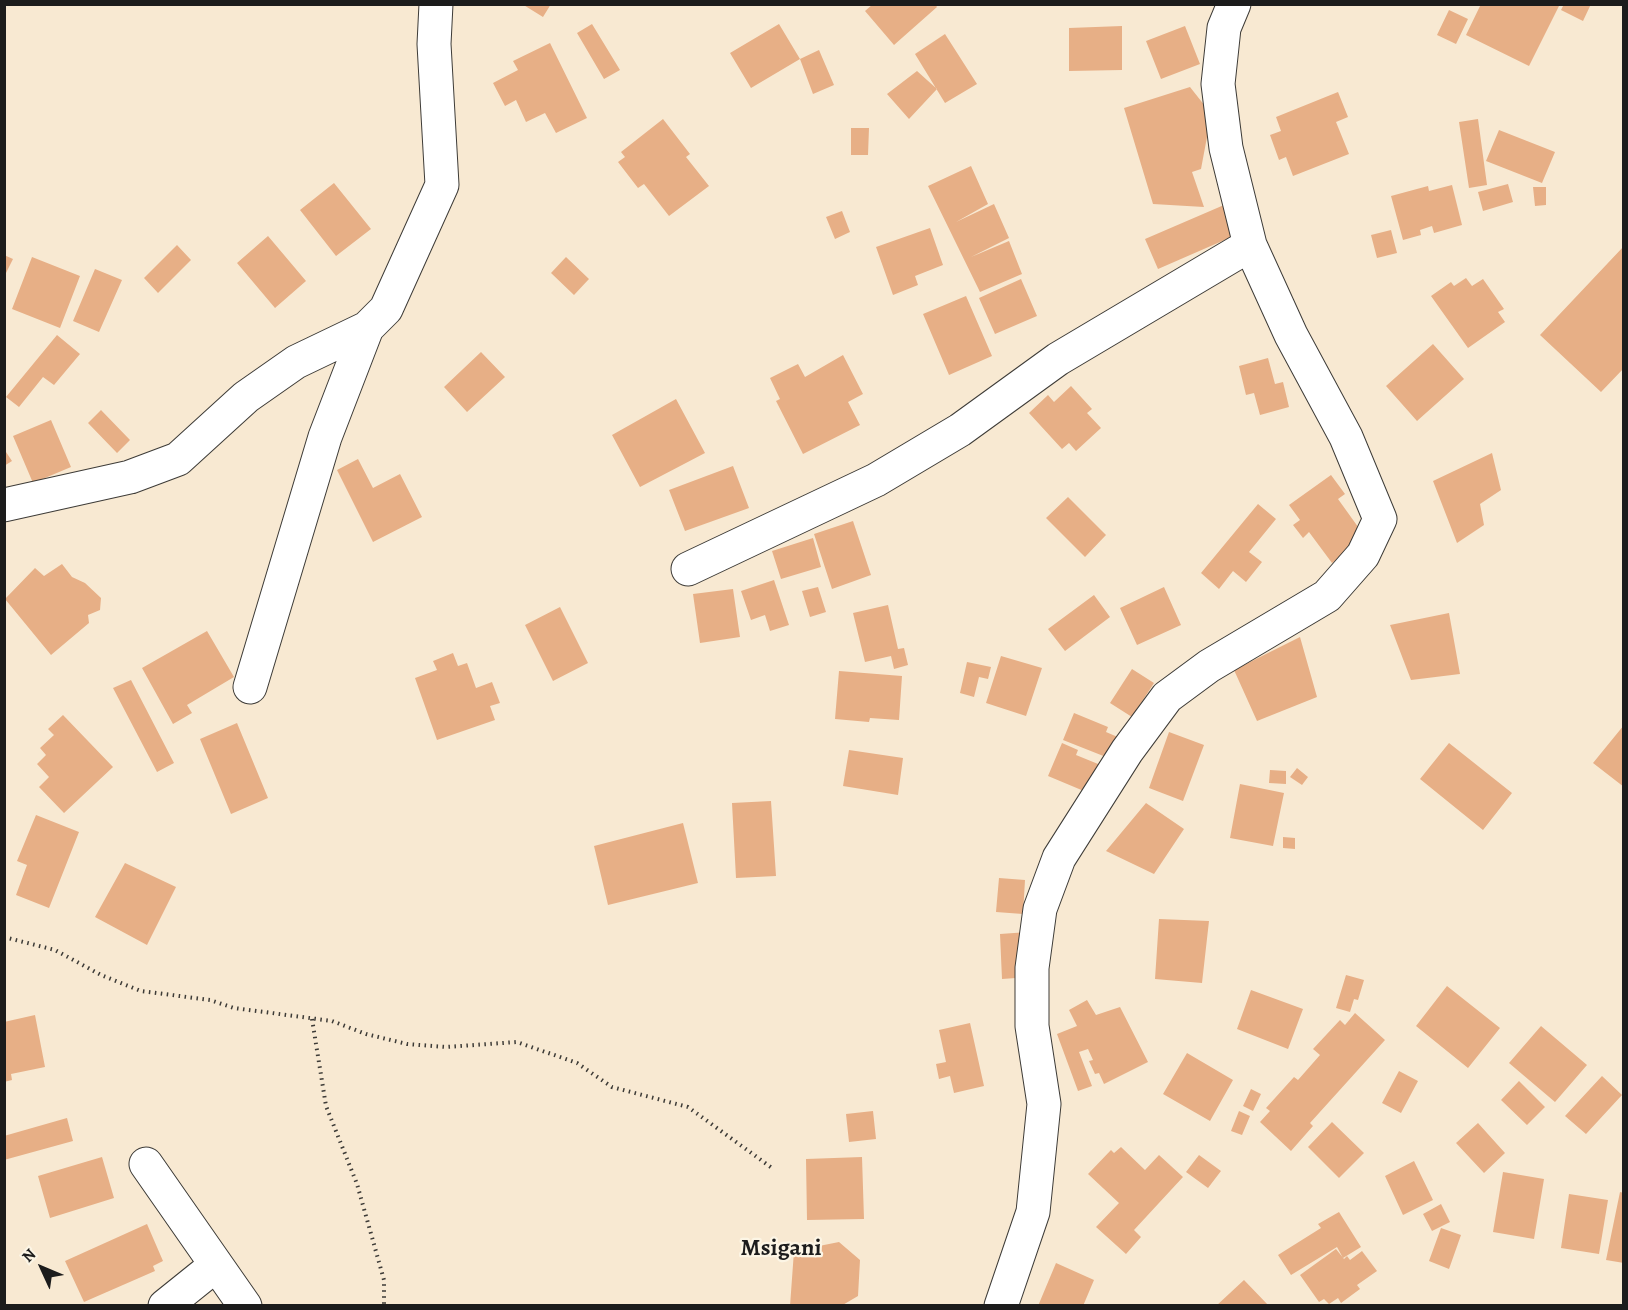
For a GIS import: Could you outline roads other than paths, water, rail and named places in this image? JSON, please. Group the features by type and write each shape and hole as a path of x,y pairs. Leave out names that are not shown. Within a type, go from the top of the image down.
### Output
{"street":[{"path":"4,505 130,477 178,459 246,397 287,368 367,328 386,309 442,185 434,44 436,4"},
{"path":"1001,1305 1034,1212 1044,1104 1032,1026 1032,968 1040,909 1059,858 1127,751 1167,697 1209,666 1327,596 1363,555 1380,519 1346,437 1291,335 1250,245 1226,148 1218,84 1224,28 1234,4"},
{"path":"688,569 876,480 960,430 1058,359 1250,245"},
{"path":"250,687 325,436 367,328"},
{"path":"146,1164 244,1305"},
{"path":"165,1305 216,1265"}],"district":[{"name":"Msigani","path":"781,1249"}]}
